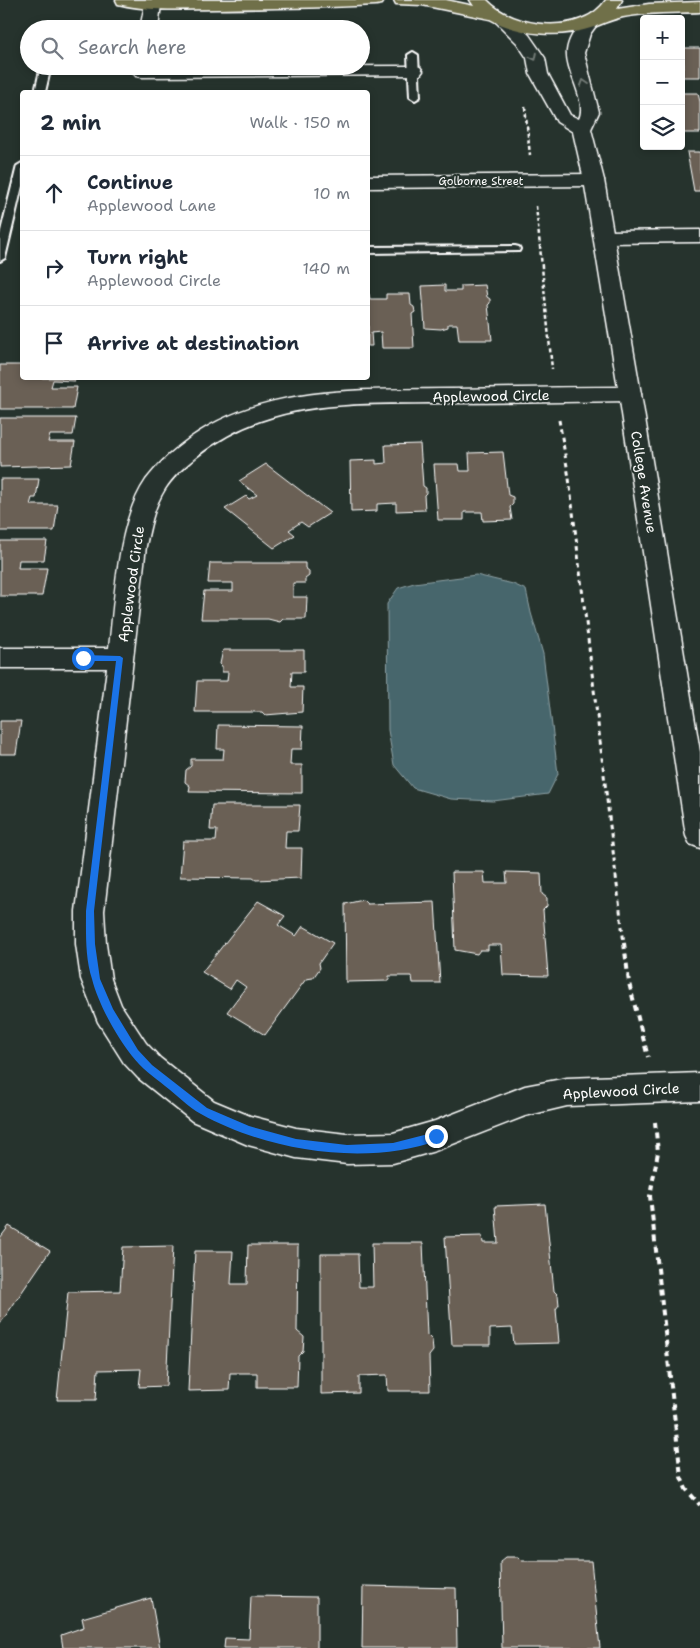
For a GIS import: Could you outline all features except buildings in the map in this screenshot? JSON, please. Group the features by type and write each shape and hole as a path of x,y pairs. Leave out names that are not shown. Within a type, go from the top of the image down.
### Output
{"main road":[{"path":"124,0 153,4 313,3 376,0"},
{"path":"402,0 422,0 540,28 566,28 594,21 614,13 633,10 700,7"},
{"path":"478,0 486,10 498,18"},
{"path":"594,21 611,8 614,0"}],"street":[{"path":"150,20 153,4"},
{"path":"498,18 523,40 536,58 540,74 563,118 582,129 590,114 586,84 576,63 575,52 578,37 594,21"},
{"path":"370,67 414,63"},
{"path":"141,75 235,78 271,75"},
{"name":"College Avenue","path":"582,129 594,180 604,237 700,836"},
{"name":"Golborne Street","path":"370,182 594,180"},
{"path":"604,237 700,236"},
{"name":"Applewood Circle","path":"630,394 353,398 292,403 232,422 193,446 175,462 154,485 142,513 134,546 90,911 91,944 96,979 109,1012 134,1053 149,1068 203,1111 248,1130 296,1143 347,1149 393,1148 436,1136 525,1100 567,1092 700,1087"},
{"path":"0,658 120,658"}],"lane":[{"path":"414,63 415,97"},
{"path":"40,90 44,75"},
{"path":"0,258 20,174"},
{"path":"370,250 515,249"}],"path":[{"path":"524,100 530,155"},
{"path":"536,206 553,378"},
{"path":"558,416 569,478 628,983 646,1045 652,1089 658,1152 650,1196 681,1477 686,1489 700,1505"}],"water":[{"path":"476,575 513,584 526,590 543,654 558,774 548,794 493,801 451,799 413,788 394,765 388,730 387,604 398,588 414,583"}],"route":[{"path":"83,658 120,658 90,911 91,944 96,979 109,1012 134,1053 149,1068 203,1111 248,1130 296,1143 347,1149 393,1148 436,1136"}]}
